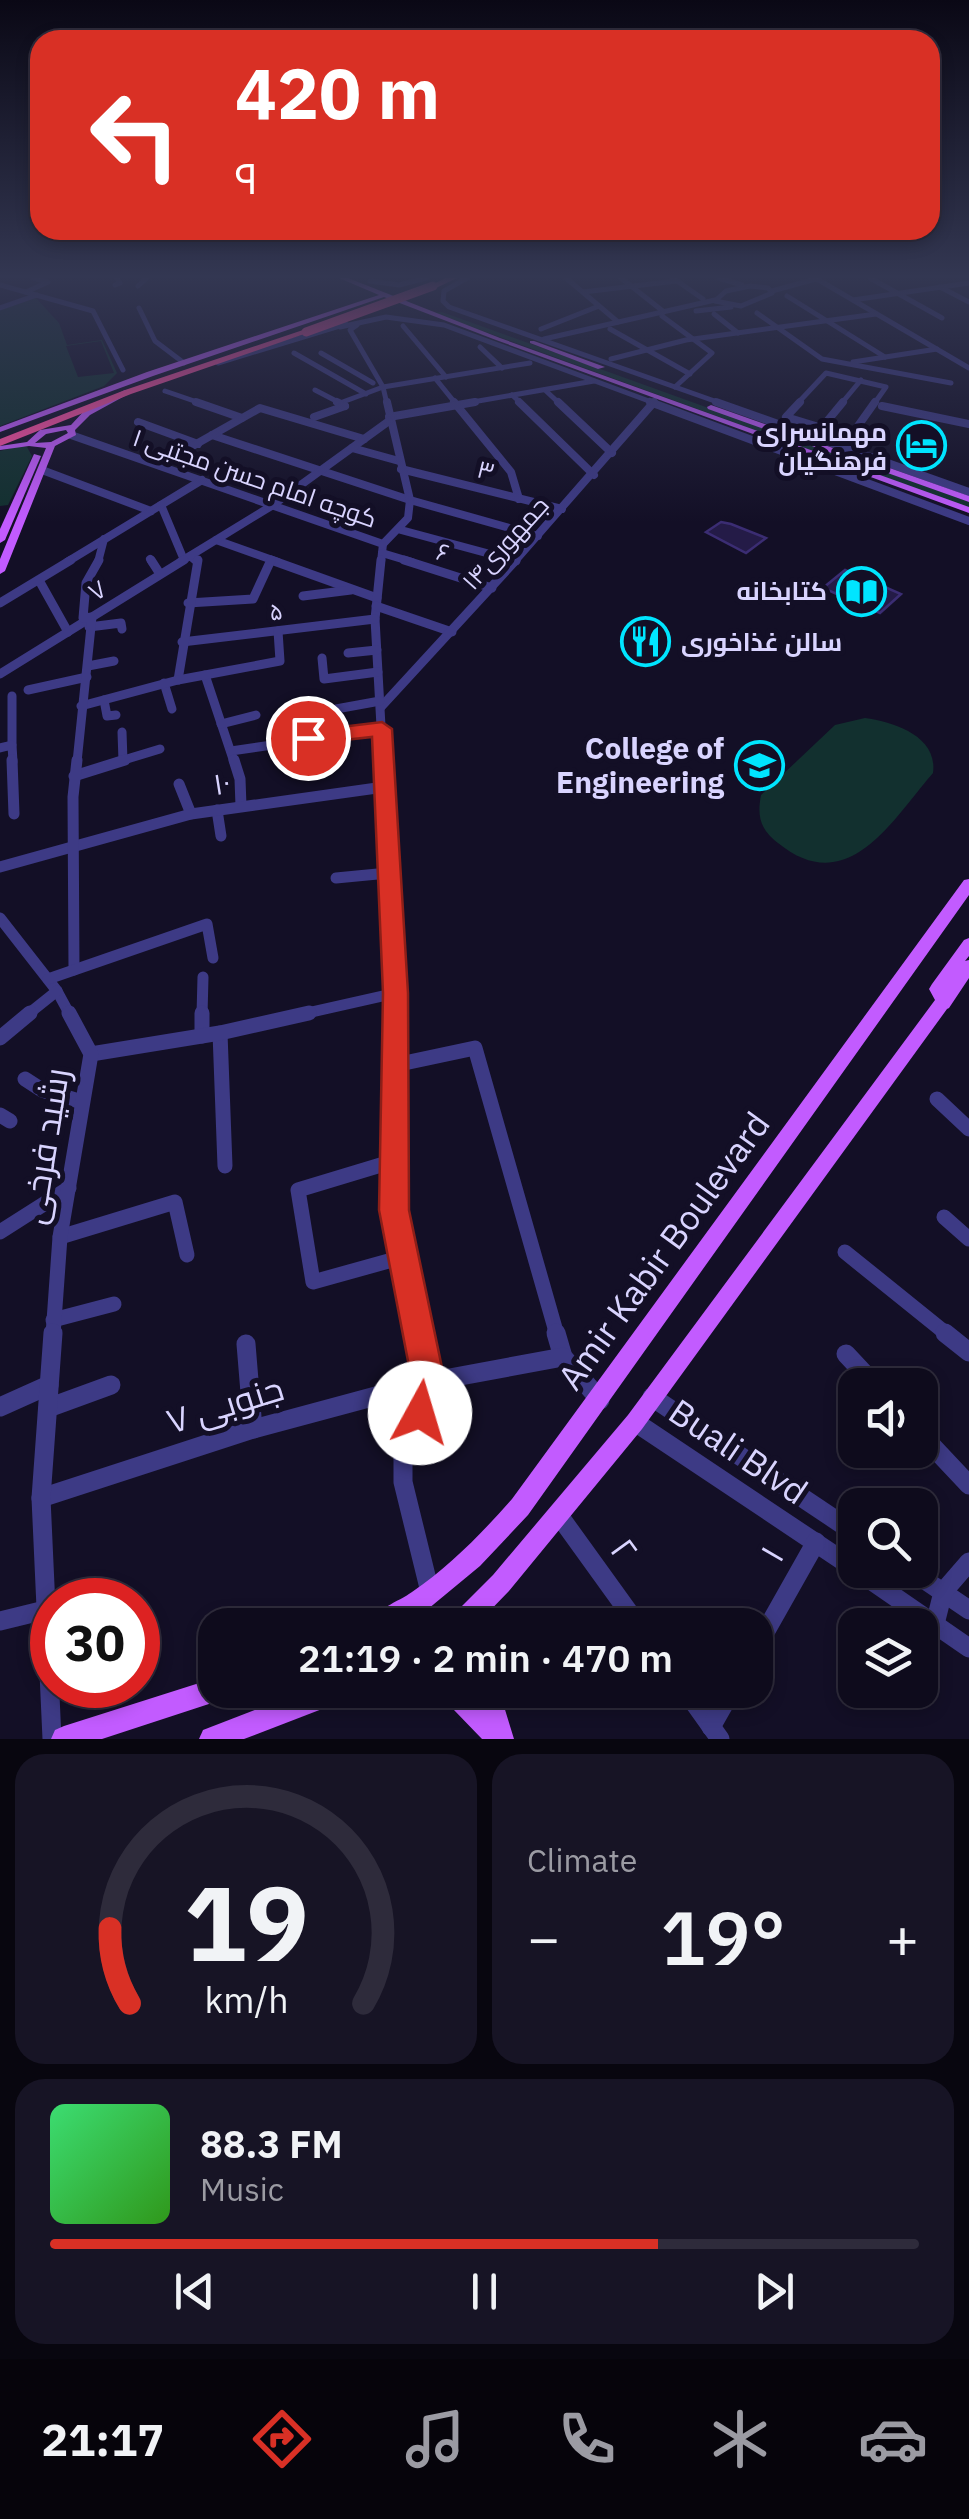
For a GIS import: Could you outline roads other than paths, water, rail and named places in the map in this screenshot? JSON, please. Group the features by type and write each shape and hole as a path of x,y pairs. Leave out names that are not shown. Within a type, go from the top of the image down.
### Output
{"highway":[{"path":"0,446 123,390 216,360"},
{"path":"0,433 216,360"}],"main road":[{"path":"0,446 41,448 72,432 87,413 150,374 198,359"},
{"path":"544,359 931,497 969,516"},
{"path":"590,359 969,495"},
{"path":"105,395 123,390"},
{"path":"0,433 123,390"},
{"path":"656,400 654,392 671,390"},
{"path":"728,424 744,437"},
{"path":"0,571 42,470 41,448 34,437 52,429 72,432"},
{"path":"780,442 803,458"},
{"path":"0,540 41,448"},
{"name":"Amir Kabir Boulevard","path":"410,1608 431,1596 474,1560 520,1507 969,884"},
{"path":"944,1002 937,989 969,944"},
{"path":"477,1608 635,1422 969,966"},
{"path":"64,1739 198,1696"},
{"path":"212,1739 243,1733 299,1708"},
{"path":"469,1708 500,1739"},
{"path":"492,1708 500,1739"}],"street":[{"path":"118,359 130,374 150,374"},
{"path":"176,359 184,364"},
{"path":"305,359 366,394"},
{"path":"332,359 373,384"},
{"path":"366,359 382,387 410,500 408,518 383,549"},
{"path":"432,359 446,376"},
{"path":"493,359 502,368"},
{"path":"520,359 578,375"},
{"path":"539,359 944,511 969,516"},
{"path":"664,359 690,374"},
{"path":"671,390 706,359"},
{"path":"823,359 952,383"},
{"path":"844,364 873,359"},
{"path":"340,403 382,387 530,363"},
{"path":"123,390 124,370"},
{"path":"334,376 351,370"},
{"path":"822,428 786,417 826,374 886,386 844,447"},
{"path":"435,378 511,472 519,499"},
{"path":"861,380 813,439 969,495"},
{"path":"389,419 594,381"},
{"path":"314,417 344,406 315,390"},
{"path":"545,390 612,453"},
{"path":"165,391 242,418"},
{"path":"630,393 639,408 639,424"},
{"path":"512,395 594,475"},
{"name":"جمهوری۱۴","path":"381,704 492,588 656,400"},
{"path":"882,406 969,424"},
{"path":"159,466 260,408 364,439"},
{"name":"۷","path":"0,674 91,622 128,594 273,505 389,419"},
{"path":"138,422 198,444"},
{"name":"کوچه امام حسن مجتبی ۱","path":"72,432 383,549 375,620 396,993 394,1210 428,1382"},
{"path":"212,435 410,500 538,536"},
{"name":"۳","path":"352,448 562,509"},
{"path":"42,470 151,511"},
{"path":"0,602 40,582 202,480"},
{"path":"161,505 187,558 198,559 178,680"},
{"path":"401,530 516,561"},
{"path":"104,539 98,564 86,582 83,618 121,623 122,629"},
{"path":"216,540 356,590 452,632"},
{"name":"۶","path":"383,549 492,588"},
{"path":"150,559 160,574"},
{"path":"188,603 254,599 271,560"},
{"path":"40,582 68,632"},
{"path":"303,596 356,590"},
{"path":"127,606 128,594"},
{"name":"۵","path":"182,642 375,620"},
{"path":"74,970 74,776 91,622"},
{"path":"81,706 178,680 280,662 278,631"},
{"path":"348,653 377,650"},
{"path":"322,658 324,679 378,672"},
{"path":"28,690 114,661"},
{"path":"204,675 240,779 241,806"},
{"path":"164,684 172,709"},
{"path":"12,696 6,747 14,814"},
{"path":"104,700 107,716 116,715"},
{"path":"336,709 381,704"},
{"path":"222,724 256,715"},
{"path":"231,751 382,729"},
{"path":"122,732 123,761"},
{"path":"74,776 160,749"},
{"path":"178,784 191,814"},
{"name":"۱۰","path":"0,867 191,814 384,787"},
{"path":"216,810 221,836"},
{"path":"336,878 388,873"},
{"name":"رشید فرخی","path":"0,918 52,985 91,1054 60,1237 42,1498 44,1578"},
{"path":"0,1038 52,985 74,970 207,924 214,958"},
{"path":"202,1036 203,977"},
{"path":"91,1054 220,1033 396,993"},
{"path":"220,1033 225,1166"},
{"path":"395,1065 475,1048 563,1356 600,1400"},
{"path":"25,1080 42,1090 82,1102"},
{"path":"937,1099 969,1129"},
{"path":"394,1161 298,1190 313,1282 403,1257"},
{"path":"0,1232 68,1188"},
{"path":"60,1237 175,1202 187,1255"},
{"path":"944,1217 969,1240"},
{"path":"845,1252 969,1352"},
{"path":"53,1320 114,1304"},
{"path":"246,1344 253,1429"},
{"path":"846,1354 860,1368"},
{"name":"۷ جنوبی","path":"42,1498 253,1429 428,1382 563,1356"},
{"path":"428,1382 403,1450 403,1482 431,1596"},
{"path":"48,1408 111,1384"},
{"path":"0,1408 49,1385"},
{"name":"Buali Blvd","path":"652,1397 838,1522"},
{"name":"Buali Blvd","path":"635,1422 838,1557"},
{"path":"938,1451 969,1485"},
{"name":"۲","path":"558,1514 626,1608"},
{"name":"۱","path":"773,1618 816,1542"},
{"path":"938,1612 943,1592 969,1562"},
{"name":"Buali Blvd","path":"882,1588 912,1608"},
{"path":"937,1588 969,1610"},
{"path":"0,1621 30,1614"},
{"name":"Buali Blvd","path":"938,1626 969,1648"},
{"name":"رشید فرخی","path":"50,1708 52,1739"},
{"path":"698,1708 716,1733"},
{"path":"716,1733 725,1708"}],"place":[{"name":"مهمانسرای فرهنگیان","path":"922,446"},
{"name":"کتابخانه","path":"862,591"},
{"name":"سالن غذاخوری","path":"646,642"},
{"name":"College of Engineering","path":"759,766"}]}
